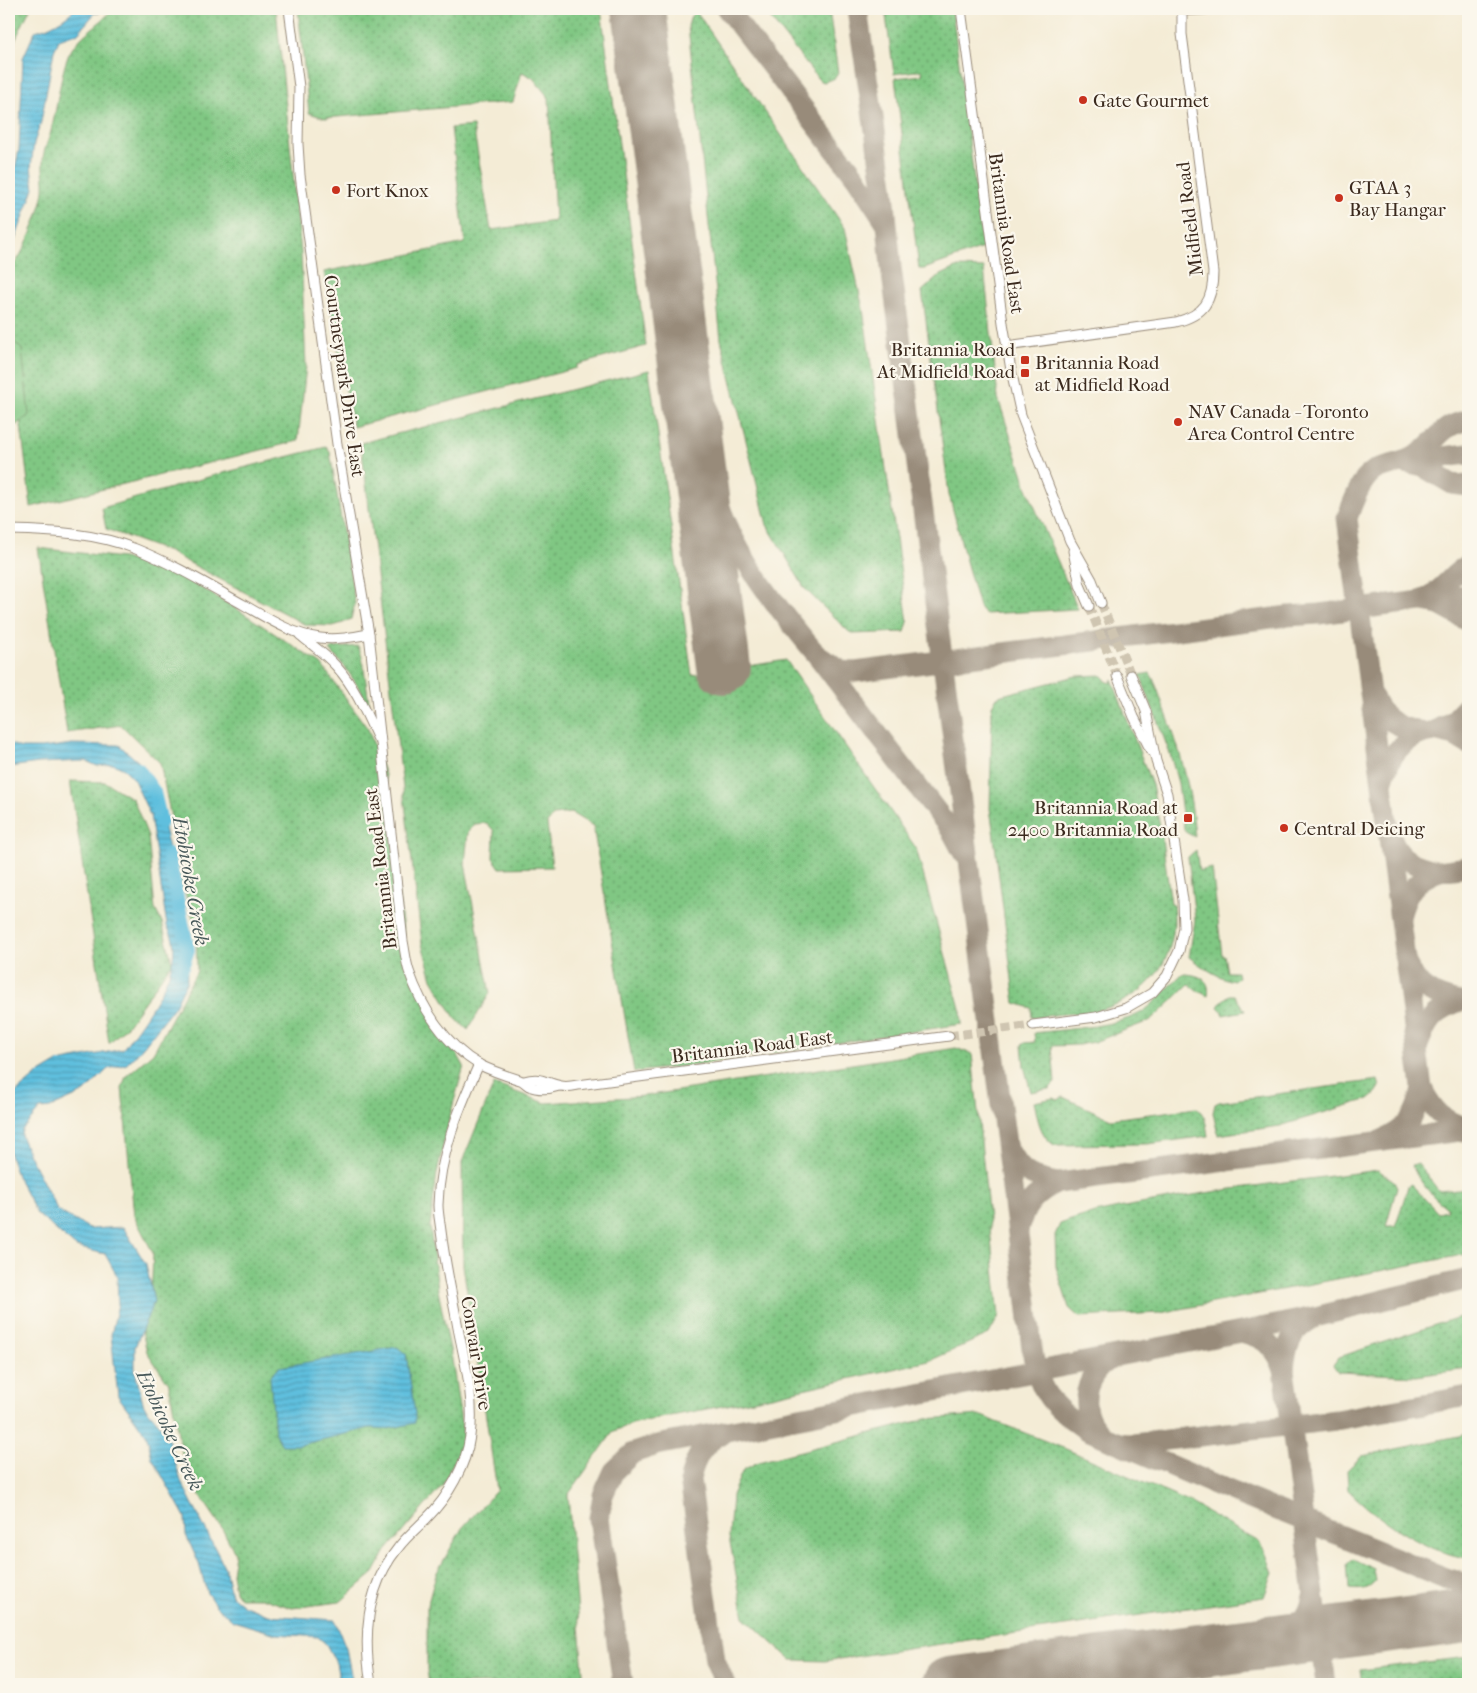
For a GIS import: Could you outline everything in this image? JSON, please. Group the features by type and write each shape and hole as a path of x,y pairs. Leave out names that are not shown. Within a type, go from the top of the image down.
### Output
{"street":[{"name":"Courtneypark Drive East","path":"290,9 299,87 298,144 300,175 337,444 369,634 382,747"},
{"name":"Britannia Road East","path":"962,9 1007,346 1021,415 1070,541 1092,580 1101,603"},
{"name":"Midfield Road","path":"1007,346 1176,322 1196,315 1210,298 1213,287 1213,272 1182,34 1182,12 1217,9"},
{"path":"9,530 52,531 96,537 134,548 166,562 296,632 319,638 336,639 369,634"},
{"name":"Britannia Road East","path":"1070,541 1080,585 1089,606"},
{"path":"296,632 322,653 343,674 357,695 382,747"},
{"path":"1033,1025 1096,1017 1126,1008 1152,993 1167,976 1179,951 1184,928 1183,900 1167,794 1156,761 1146,711 1131,675"},
{"path":"1117,676 1134,717 1156,761"},
{"name":"Britannia Road East","path":"382,747 403,941 408,970 420,1000 436,1024 457,1046 479,1064 524,1081 533,1078 548,1081 559,1086 578,1086 949,1036"},
{"name":"Convair Drive","path":"371,1684 366,1641 371,1603 377,1586 397,1548 439,1506 449,1490 466,1454 470,1436 470,1386 444,1257 438,1206 441,1175 453,1126 479,1064"}],"green space":[{"path":"9,9 30,9 15,40 9,96"},
{"path":"113,9 276,9 301,252 306,366 298,441 31,507 9,328 9,270 25,246 42,199 44,187 43,156 51,131 68,56 77,42"},
{"path":"298,9 601,9 646,346 577,365 577,368 353,427 324,272 465,243 451,128 473,126 491,230 555,221 549,98 533,78 522,72 513,102 325,118 309,113"},
{"path":"763,9 829,9 838,73 835,78 824,82 819,80"},
{"path":"885,9 952,9 983,248 924,269 919,269 895,78 922,75 922,70 894,74"},
{"path":"696,11 845,228 863,309 908,622 905,632 853,634 848,631 805,589 767,525 721,340 688,26 691,16"},
{"path":"958,267 984,268 998,398 1028,491 1078,609 985,614 979,607 949,494 922,291 939,276"},
{"path":"9,342 14,342 22,349 29,415 15,426 9,426"},
{"path":"649,370 692,675 786,660 916,848 961,1012 962,1024 686,1066 634,1072 593,826 571,813 554,815 547,823 552,867 500,868 493,858 494,831 487,823 475,824 468,832 465,864 490,993 468,1030 455,1018 432,979 422,944 361,443"},
{"path":"326,447 330,452 355,603 351,619 343,623 333,626 306,625 169,552 106,529 102,508 215,475"},
{"path":"38,548 123,558 185,578 240,611 321,664 368,729 385,775 407,966 464,1066 437,1173 430,1226 438,1290 452,1359 464,1441 443,1485 386,1551 374,1573 340,1602 292,1608 261,1598 240,1598 235,1591 232,1574 235,1553 220,1525 187,1476 169,1384 147,1352 142,1331 149,1303 153,1253 134,1216 122,1088 126,1076 153,1053 197,971 196,927 182,883 160,763 121,725 67,733"},
{"path":"358,646 362,656 370,708 347,670 330,650 333,648"},
{"path":"1150,673 1180,754 1188,786 1195,837 1184,829 1178,783 1170,754 1140,675"},
{"path":"1100,675 1111,683 1112,679 1152,785 1171,903 1173,904 1174,923 1172,941 1158,971 1147,984 1134,995 1118,1004 1086,1013 1032,1018 1031,1008 1015,1003 990,809 992,706 997,697 1002,695 1076,676"},
{"path":"70,781 105,782 133,799 148,836 155,909 162,922 172,963 127,1026 109,1043"},
{"path":"1196,850 1199,871 1212,868 1222,955 1224,955 1227,972 1237,972 1238,977 1234,981 1217,975 1189,957 1195,920 1188,857"},
{"path":"1186,974 1200,977 1206,982 1208,996 1189,984 1149,1021 1094,1042 1079,1045 1052,1046 1055,1083 1049,1089 1031,1092 1024,1066 1022,1045 1035,1042 1034,1033 1108,1024 1135,1016 1150,1006 1181,975"},
{"path":"1229,995 1234,995 1245,1011 1223,1015 1218,1007"},
{"path":"956,1048 972,1054 999,1316 989,1334 929,1361 758,1399 635,1423 614,1431 568,1495 584,1684 429,1684 427,1670 427,1607 436,1574 462,1528 497,1490 463,1265 462,1162 494,1084 546,1103 644,1096"},
{"path":"1378,1080 1380,1087 1369,1099 1280,1126 1218,1135 1213,1113 1215,1104 1219,1102"},
{"path":"1063,1097 1111,1119 1196,1108 1204,1117 1208,1136 1148,1144 1054,1145 1042,1131 1034,1102 1054,1098 1058,1100"},
{"path":"1418,1164 1439,1191 1468,1188 1468,1254 1160,1313 1079,1317 1069,1308 1056,1267 1055,1235 1060,1224 1105,1211 1180,1197 1378,1170 1394,1181 1397,1187 1386,1226 1395,1226 1408,1186 1411,1184 1438,1213 1447,1211 1446,1207 1431,1194 1419,1178 1412,1166"},
{"path":"1468,1314 1468,1369 1416,1376 1338,1372 1333,1365 1339,1357"},
{"path":"979,1415 1066,1449 1191,1503 1259,1542 1265,1551 1273,1573 1264,1597 825,1661 791,1660 744,1617 729,1537 732,1495 743,1470 758,1462 926,1419"},
{"path":"1468,1434 1468,1558 1436,1549 1403,1533 1373,1512 1348,1490 1347,1470 1362,1456"},
{"path":"1353,1559 1374,1569 1376,1581 1370,1587 1360,1590 1349,1589 1347,1564"},
{"path":"1468,1657 1468,1684 1362,1684 1360,1670"}],"water":[{"path":"75,9 103,9 99,13 95,13 78,33 59,40 54,51 41,122 34,143 31,167 34,188 12,248 9,250 9,195 19,150 23,58 35,31 56,23"},
{"name":"Etobicoke Creek","path":"9,743 21,748 42,748 72,744 119,745 140,763 159,808 169,848 174,900 186,940 187,981 175,1006 143,1047 127,1064 108,1069 85,1092 50,1108 40,1109 22,1130 21,1135 29,1155 58,1211 91,1229 123,1227 146,1264 154,1301 135,1347 135,1371 144,1406 166,1432 181,1481 225,1568 231,1595 243,1605 268,1615 335,1620 346,1648 353,1684 340,1684 336,1663 326,1644 318,1637 276,1634 233,1621 215,1605 207,1593 199,1564 186,1535 185,1517 152,1458 147,1436 118,1396 111,1335 118,1304 117,1276 105,1254 76,1247 37,1214 17,1176 9,1147 9,1101 13,1095 38,1074 58,1062 123,1049 158,997 171,968 174,954 173,940 167,926 150,815 133,778 124,769 113,764 97,766 86,761 39,763 9,767"},
{"path":"397,1347 406,1354 415,1423 388,1429 370,1428 300,1445 282,1445 275,1434 270,1376 279,1367"}],"waterway":[{"name":"Etobicoke Creek","path":"138,769 154,792 161,822"},
{"name":"Etobicoke Creek","path":"168,855 188,950 181,970"}],"taxiway":[{"path":"727,9 856,177 885,221"},
{"path":"857,9 884,192 891,267 1032,1349 1041,1383 1054,1404 1085,1429 1230,1491 1445,1578 1468,1584"},
{"path":"1380,1141 1398,1132 1409,1121 1417,1107 1422,1088 1347,518 1355,497 1373,471 1414,457 1426,449 1445,430 1468,420"},
{"path":"694,426 723,514 748,564 781,611 951,830 964,854"},
{"path":"1409,461 1468,454"},
{"path":"1401,462 1423,467 1452,484 1468,486"},
{"path":"1424,599 1431,596 1462,568 1468,565"},
{"path":"817,655 842,671 855,672 1288,616 1319,614 1468,595"},
{"path":"1425,601 1441,606 1468,621"},
{"path":"1373,697 1387,718 1399,726 1424,733 1408,741 1397,751 1389,764 1383,780"},
{"path":"1438,729 1453,721 1468,705"},
{"path":"1424,733 1468,726"},
{"path":"1438,732 1455,736 1468,744"},
{"path":"1391,837 1399,852 1409,861 1439,871 1423,879 1413,888 1400,917"},
{"path":"1439,871 1468,867"},
{"path":"1407,965 1416,980 1427,990 1458,1002 1442,1010 1431,1019 1417,1048"},
{"path":"1422,1088 1430,1103 1440,1114 1453,1123 1468,1127"},
{"path":"1018,1231 1023,1214 1031,1201 1042,1191 1058,1183 1468,1130"},
{"path":"1008,1148 1022,1169 1041,1179 1058,1183"},
{"path":"623,1684 599,1518 603,1495 614,1471 633,1453 657,1445 727,1431 1319,1316 1468,1279"},
{"path":"1314,1318 1295,1333 1288,1346 1284,1370 1326,1684"},
{"path":"1241,1332 1257,1337 1269,1345 1277,1355 1284,1370"},
{"path":"1115,1357 1103,1365 1094,1375 1088,1387 1086,1399 1087,1412 1092,1424 1101,1433 1113,1441 1123,1444 1336,1420 1468,1396"},
{"path":"723,1433 705,1446 694,1464 690,1479 715,1660 725,1684"},
{"path":"1278,1641 1301,1623 1309,1611 1313,1596"}],"runway":[{"path":"639,9 724,667"},
{"path":"949,1684 1468,1616"}],"tunnel":[{"path":"1101,603 1131,675"},
{"path":"1089,606 1117,676"},
{"path":"949,1036 1033,1025"}],"place":[{"name":"Gate Gourmet","path":"1083,100"},
{"name":"Fort Knox","path":"336,190"},
{"name":"GTAA 3 Bay Hangar","path":"1339,198"},
{"name":"Britannia Road At Midfield Road","path":"1025,360"},
{"name":"Britannia Road at Midfield Road","path":"1025,373"},
{"name":"NAV Canada - Toronto Area Control Centre","path":"1178,422"},
{"name":"Britannia Road at 2400 Britannia Road","path":"1188,818"},
{"name":"Central Deicing","path":"1284,828"}]}
